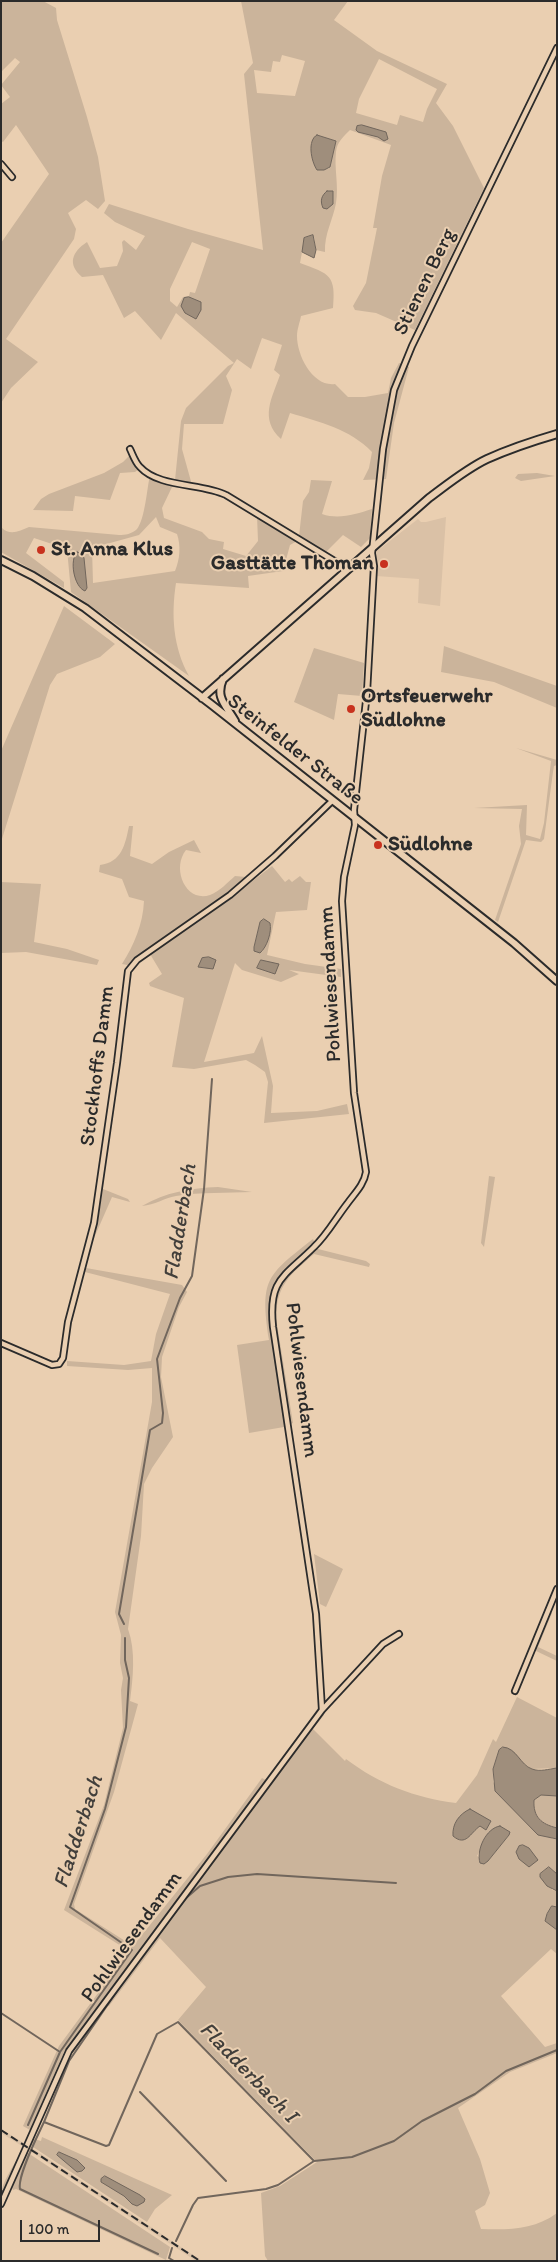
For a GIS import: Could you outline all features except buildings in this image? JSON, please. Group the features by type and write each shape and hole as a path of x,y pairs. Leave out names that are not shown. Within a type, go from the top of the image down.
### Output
{"main road":[{"path":"202,698 345,570 429,498 487,459 557,434"},
{"name":"Steinfelder Straße","path":"1,560 72,599 238,726 514,943 557,981"},
{"path":"224,678 220,686 220,698 238,726"}],"street":[{"name":"Stienen Berg","path":"355,818 367,692 373,546 383,449 394,390 412,346 557,48"},
{"path":"1,164 12,177"},
{"path":"130,450 139,466 144,470 176,484 219,491 341,565 345,570"},
{"name":"Stockhoffs Damm","path":"1,1344 52,1365 59,1364 63,1358 68,1322 94,1224 128,971 137,960 230,895 275,856 332,801"},
{"name":"Pohlwiesendamm","path":"322,1710 316,1614 273,1327 272,1304 278,1282 286,1271 319,1242 362,1184 366,1172 354,1093 342,914 344,877 355,818"},
{"path":"515,1691 557,1589"},
{"name":"Pohlwiesendamm","path":"1,2204 69,2050 322,1710 383,1644 398,1634"}],"shaded area":[{"path":"1,1 43,1 56,8 57,20 98,157 105,201 98,209 86,200 68,213 76,229 74,239 6,339 38,362 11,388 1,403 1,243 49,174 16,125 3,142 1,141 1,104 10,97 1,85 20,62 15,58 1,72"},
{"path":"241,1 348,1 334,20 377,51 447,84 436,103 453,126 484,188 415,330 376,313 355,310 353,306 366,283 377,228 373,228 382,176 391,145 350,130 339,142 336,158 336,203 326,239 325,252 316,250 314,237 302,252 300,263 318,270 329,277 333,289 333,308 301,316 297,333 298,344 303,361 313,375 327,384 335,384 348,397 365,397 388,393 391,378 399,363 409,367 394,423 386,479 363,480 369,468 372,452 354,437 334,427 290,413 281,439 274,431 270,424 269,408 280,375 274,370 282,345 262,338 251,369 237,359 226,376 232,390 223,424 184,424 182,449 192,485 190,489 172,487 162,508 164,518 202,532 209,539 224,542 223,549 246,556 258,541 257,516 297,541 290,545 283,571 248,576 249,588 176,583 175,631 180,654 189,676 71,592 67,549 34,538 26,553 64,582 64,588 1,552 1,509 2,528 8,532 15,532 29,527 119,535 126,534 135,531 140,524 150,475 166,482 175,480 181,421 186,408 228,366 234,363 176,313 161,340 135,311 124,318 103,275 82,277 74,267 73,258 78,250 87,242 100,268 117,266 123,251 122,242 124,240 136,250 145,236 115,222 104,213 109,204 263,250 244,74 253,63","holes":["282,55 305,61 295,96 257,93 254,70 271,72 273,61 280,62","379,59 437,89 423,122 400,115 397,125 356,113 359,99","317,135 336,141 328,169 317,169 311,143","192,242 210,249 195,293 190,292 189,296 183,297 177,307 170,301 170,289","156,517 160,527 177,534 179,543 178,562 175,571 93,583 92,548 139,535"]},
{"path":"362,125 386,132 388,139 384,141 378,137 358,132 356,130 357,126"},
{"path":"317,135 336,141 330,167 324,170 317,170 312,156 312,141"},
{"path":"327,191 333,191 333,204 327,209 323,208 321,201"},
{"path":"313,235 316,250 314,258 302,252 304,238"},
{"path":"189,297 201,302 201,310 196,319 185,313 181,306 184,298"},
{"path":"129,456 139,469 135,472 120,473 110,500 75,496 73,511 33,510 41,499 49,494 104,473 123,462"},
{"path":"537,473 555,476 521,481 515,478 518,474"},
{"path":"311,480 332,481 322,514 341,516 372,509 370,538 361,547 343,535 326,552 299,536 303,501 309,492"},
{"path":"446,517 440,606 418,603 419,579 376,576 377,551 418,519 421,522 426,522"},
{"path":"77,552 82,554 84,558 87,588 85,591 81,589 74,573 73,561"},
{"path":"64,606 115,644 100,657 57,674 50,685 1,842 1,751"},
{"path":"444,646 557,686 557,708 494,682 441,672"},
{"path":"314,648 364,663 362,696 338,694 334,720 294,702"},
{"path":"516,748 557,760 557,765 554,766 544,839 541,842 526,840 498,922 495,920 521,844 519,826 522,809 474,808 527,805 526,835 540,839 544,823 551,761"},
{"path":"129,826 133,826 130,856 152,864 169,852 194,840 201,853 186,850 180,866 183,883 194,894 201,896 217,892 235,876 246,877 246,886 272,866 285,882 289,879 292,882 300,876 306,882 311,882 307,910 276,912 267,955 305,964 341,969 341,977 289,970 299,974 281,982 242,970 235,963 204,1062 254,1053 262,1036 273,1086 271,1113 317,1111 347,1104 349,1114 264,1123 268,1082 265,1072 255,1065 246,1060 194,1069 172,1067 184,998 150,986 149,983 162,974 150,954 133,966 122,964 137,934 142,918 144,901 129,897 122,879 99,872 100,865 113,860 121,852","holes":["260,922 270,923 271,927 262,952 254,947"]},
{"path":"1,882 41,884 34,942 67,949 99,960 97,965 26,952 1,953"},
{"path":"264,919 270,923 270,935 260,953 254,951 254,947 260,922"},
{"path":"209,957 216,960 213,969 198,967 202,958"},
{"path":"261,960 279,964 275,974 257,968"},
{"path":"489,1176 495,1177 484,1247 481,1243"},
{"path":"218,1187 252,1192 185,1195 142,1206 160,1197 179,1192 198,1188"},
{"path":"103,1189 128,1199 130,1202 112,1197 91,1245 98,1220"},
{"path":"313,1239 318,1249 366,1261 370,1264 369,1267 314,1254 286,1281 279,1297 276,1318 293,1423 284,1427 249,1433 237,1345 269,1340 265,1304 270,1280 285,1262"},
{"path":"86,1268 182,1285 187,1292 179,1307 162,1357 161,1377 173,1437 152,1468 144,1484 141,1536 128,1629 133,1655 130,1701 138,1704 114,1792 74,1904 75,1909 133,1946 207,1854 262,1778 266,1780 318,1708 324,1715 313,1729 345,1761 346,1759 384,1783 426,1798 456,1803 477,1775 493,1739 496,1742 517,1697 557,1718 557,1768 532,1769 499,1750 493,1769 493,1782 553,1839 557,1839 557,1874 549,1867 552,1890 557,1891 557,1907 552,1906 545,1921 557,1930 557,1954 551,1949 501,1996 545,2047 557,2043 557,2053 510,2072 458,2108 480,2159 490,2193 485,2205 475,2211 481,2229 511,2229 530,2226 548,2219 557,2213 557,2261 268,2261 265,2256 261,2193 280,2186 317,2162 178,2020 206,1987 160,1938 109,2006 97,2007 64,2052 30,2130 23,2126 59,2046 129,1951 64,1910 104,1805 123,1728 121,1690 123,1678 120,1663 121,1635 115,1612 152,1402 152,1368 128,1370 67,1366 67,1361 124,1365 151,1361 156,1334 170,1294 85,1272","holes":["509,1835 488,1861 477,1856 487,1836"]},
{"path":"314,1554 343,1569 326,1607 320,1604"},
{"path":"550,1612 552,1613 538,1647 557,1656 557,1661 534,1650"},
{"path":"503,1747 512,1750 524,1764 532,1769 557,1768 557,1796 541,1795 534,1800 534,1806 542,1822 557,1828 557,1839 538,1835 495,1791 493,1769 499,1750"},
{"path":"541,1795 557,1796 557,1828 542,1822 535,1811 534,1800"},
{"path":"470,1809 491,1821 486,1830 480,1826 465,1840 457,1839 453,1836 455,1824"},
{"path":"500,1826 510,1832 509,1835 488,1861 484,1864 480,1863 479,1852 483,1840 490,1831"},
{"path":"523,1845 529,1848 538,1860 529,1867 519,1859 516,1852 519,1846"},
{"path":"549,1867 557,1874 557,1891 547,1886 540,1877 540,1874"},
{"path":"552,1906 557,1907 557,1930 545,1921"},
{"path":"1,2129 202,2261 196,2261 1,2133"},
{"path":"42,2137 172,2195 155,2209 147,2222 30,2145 34,2139 41,2141"},
{"path":"22,2149 170,2247 166,2260 16,2189 13,2190 8,2181 1,2197 3,2185"},
{"path":"59,2152 77,2160 85,2168 77,2172 57,2155"},
{"path":"105,2176 140,2195 145,2199 144,2202 137,2206 132,2204 124,2196 101,2182 101,2179"}],"waterway":[{"name":"Fladderbach","path":"124,1624 119,1614 150,1430 162,1423 163,1413 157,1359 180,1298 192,1276 204,1189 212,1079"},
{"name":"Fladderbach","path":"28,2125 60,2052 132,1950 70,1907 105,1809 126,1727 129,1678 125,1660 125,1638"},
{"path":"161,1931 185,1899 200,1886 228,1877 257,1874 396,1883"},
{"path":"44,2122 69,2061 135,1965"},
{"path":"1,2013 60,2052"},
{"name":"Fladderbach I","path":"158,2254 20,2189 20,2183 29,2156 44,2122 106,2146 109,2145 157,2034 178,2022 314,2161 278,2185 266,2189 198,2198 176,2241"},
{"path":"314,2161 352,2157 394,2141 422,2121 475,2094 506,2071 557,2050"},
{"path":"140,2092 226,2181"},
{"name":"Fladderbach I","path":"172,2248 169,2258 174,2261"}],"railway":[{"path":"1,2130 200,2261"}],"place":[{"name":"St. Anna Klus","path":"41,550"},
{"name":"Gasttätte Thoman","path":"384,564"},
{"name":"Ortsfeuerwehr Südlohne","path":"351,709"},
{"name":"Südlohne","path":"378,845"}]}
